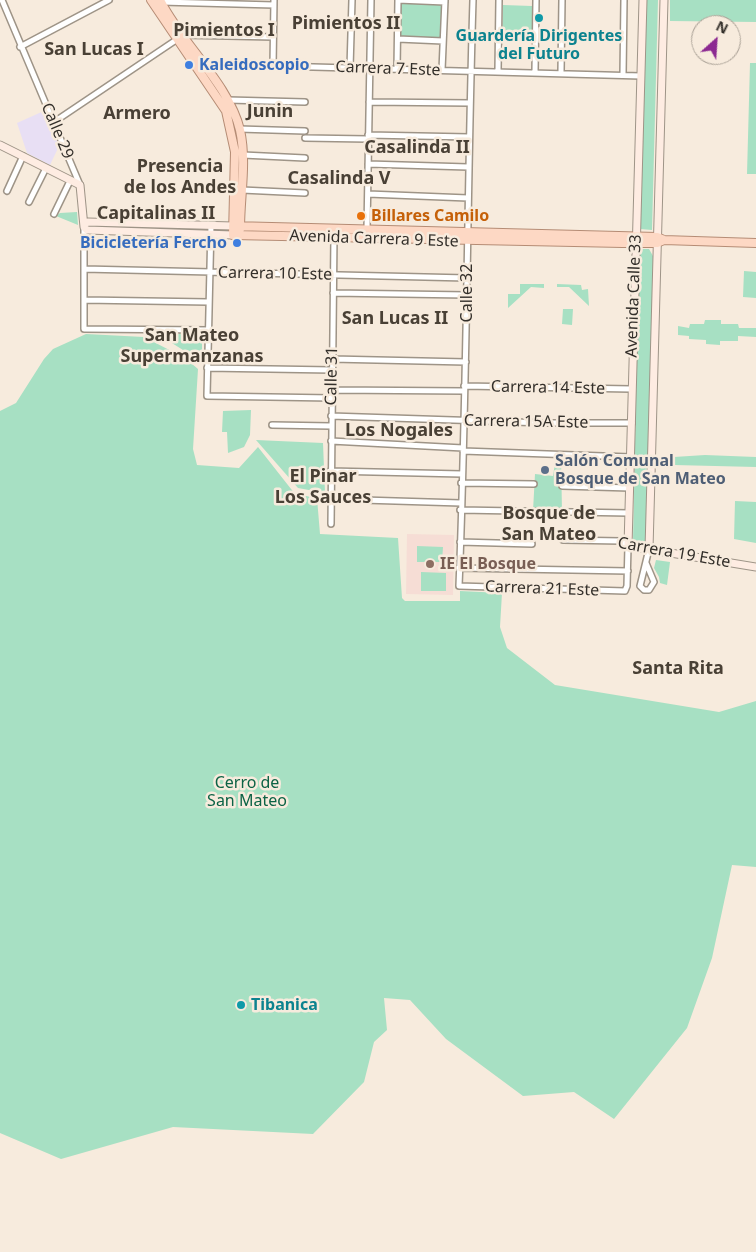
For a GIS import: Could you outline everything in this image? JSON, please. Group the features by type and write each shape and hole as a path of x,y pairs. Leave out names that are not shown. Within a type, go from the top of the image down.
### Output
{"main road":[{"path":"151,0 198,64 228,100 240,129 243,155 242,190 237,230"},
{"path":"160,1 178,37"},
{"path":"198,64 226,111 230,124 235,152 237,230"},
{"name":"Avenida Carrera 9 Este","path":"237,230 334,228 636,240"},
{"name":"Avenida Carrera 9 Este","path":"237,230 334,238 467,241 659,240 756,243"}],"street":[{"name":"Calle 29","path":"2,0 20,47 80,185 84,226 84,329 208,330"},
{"path":"20,47 109,0"},
{"path":"350,68 352,0"},
{"path":"367,229 371,0"},
{"path":"397,69 398,0 445,1 442,70"},
{"name":"Calle 32","path":"459,586 460,503 466,362 468,167 473,0"},
{"path":"498,71 499,0"},
{"path":"535,72 536,0"},
{"path":"560,72 562,0"},
{"path":"623,75 624,0"},
{"name":"Avenida Calle 33","path":"625,591 628,571 632,423 631,389 643,0"},
{"name":"Avenida Calle 33","path":"649,549 659,240 664,0"},
{"path":"160,1 274,2 273,66"},
{"path":"54,122 178,37 273,37"},
{"path":"398,39 444,41"},
{"name":"Carrera 7 Este","path":"198,64 560,72 641,76"},
{"path":"228,100 305,102"},
{"path":"369,102 470,103"},
{"path":"240,129 305,131"},
{"path":"305,138 469,137"},
{"path":"0,145 80,185"},
{"path":"243,155 305,158"},
{"path":"6,191 23,156"},
{"path":"368,164 468,167"},
{"path":"29,202 46,168"},
{"path":"54,214 70,180"},
{"path":"242,190 305,192"},
{"path":"368,194 468,198"},
{"name":"Avenida Carrera 9 Este","path":"88,222 211,225 237,230 211,234 92,231 84,226 88,222"},
{"path":"211,225 207,396 332,398"},
{"name":"Calle 31","path":"331,524 330,471 334,228"},
{"name":"Carrera 10 Este","path":"84,269 466,278"},
{"path":"333,293 467,295"},
{"path":"84,300 208,302"},
{"path":"332,359 466,362"},
{"path":"207,368 332,370"},
{"name":"Carrera 14 Este","path":"332,390 631,389"},
{"name":"Carrera 15A Este","path":"331,416 632,423"},
{"path":"272,425 331,426"},
{"path":"331,441 631,457"},
{"path":"330,471 462,474"},
{"path":"461,483 534,484"},
{"path":"562,486 630,488"},
{"path":"330,499 460,503"},
{"path":"460,510 629,513"},
{"name":"Carrera 19 Este","path":"563,540 621,542 628,546 756,567"},
{"path":"460,542 532,544"},
{"path":"646,563 654,582 649,590 644,590 640,586 649,549"},
{"path":"459,568 628,571"},
{"name":"Carrera 21 Este","path":"459,586 625,591"}],"shaded area":[{"path":"46,110 60,144 50,165 27,153 17,123"},
{"name":"IE El Bosque","path":"407,534 454,535 453,595 406,594"}],"green space":[{"path":"646,0 658,0 652,230 640,229"},
{"path":"670,0 756,0 756,22 741,22 741,15 691,15 691,21 670,21"},
{"path":"400,2 443,4 441,39 400,36"},
{"path":"503,5 532,6 532,43 502,41"},
{"path":"750,63 756,63 756,174 747,174"},
{"path":"77,212 78,225 56,216 60,213"},
{"path":"639,249 649,249 653,256 647,542 644,543 633,541"},
{"path":"744,271 756,272 756,298 743,297"},
{"path":"520,284 544,284 544,288 531,287 508,308 508,294 520,294"},
{"path":"557,284 581,285 582,290 588,289 589,306 569,287 557,287"},
{"path":"563,309 573,309 572,325 562,324"},
{"path":"705,320 721,320 721,324 738,324 739,328 756,328 756,337 738,336 738,341 720,341 720,345 706,344 706,340 689,339 689,336 678,335 678,326 689,328 690,324 704,324"},
{"path":"156,333 202,335 202,362"},
{"name":"Cerro de San Mateo","path":"86,334 144,337 185,358 198,369 193,449 197,465 239,468 258,447 295,494 317,498 320,534 398,538 402,598 405,601 460,601 460,591 502,593 500,627 507,648 555,685 719,712 756,701 756,867 732,865 712,958 687,1028 614,1119 574,1092 523,1096 446,1039 410,1000 384,998 387,1030 374,1042 364,1082 313,1134 173,1127 61,1159 0,1133 0,411 16,403 44,359 53,349"},
{"path":"251,410 250,435 244,447 228,453 227,432 222,432 223,411"},
{"path":"256,440 323,443 325,493 298,488"},
{"path":"705,455 756,457 756,467 674,465 674,457"},
{"name":"Bosque de San Mateo","path":"556,457 561,457 562,512 533,511 535,474 553,476"},
{"path":"735,501 756,502 756,543 734,539"},
{"path":"417,546 443,547 442,562 417,562"},
{"path":"656,560 670,562 667,585 660,583 654,568"},
{"path":"421,572 446,573 446,591 421,591"}],"place":[{"name":"Guardería Dirigentes del Futuro","path":"539,18"},
{"name":"Kaleidoscopio","path":"189,65"},
{"name":"Billares Camilo","path":"361,216"},
{"name":"Bicicletería Fercho","path":"237,243"},
{"name":"Salón Comunal Bosque de San Mateo","path":"545,470"},
{"name":"IE El Bosque","path":"430,564"},
{"name":"Tibanica","path":"241,1005"}],"district":[{"name":"Pimientos II","path":"346,24"},
{"name":"Pimientos I","path":"224,31"},
{"name":"San Lucas I","path":"94,50"},
{"name":"Junin","path":"270,112"},
{"name":"Armero","path":"137,114"},
{"name":"Casalinda II","path":"417,148"},
{"name":"Presencia de los Andes","path":"180,177"},
{"name":"Casalinda V","path":"339,179"},
{"name":"Capitalinas II","path":"156,214"},
{"name":"San Lucas II","path":"395,319"},
{"name":"San Mateo Supermanzanas","path":"192,346"},
{"name":"Los Nogales","path":"399,431"},
{"name":"El Pinar Los Sauces","path":"323,487"},
{"name":"Bosque de San Mateo","path":"549,524"},
{"name":"Santa Rita","path":"678,669"}]}
